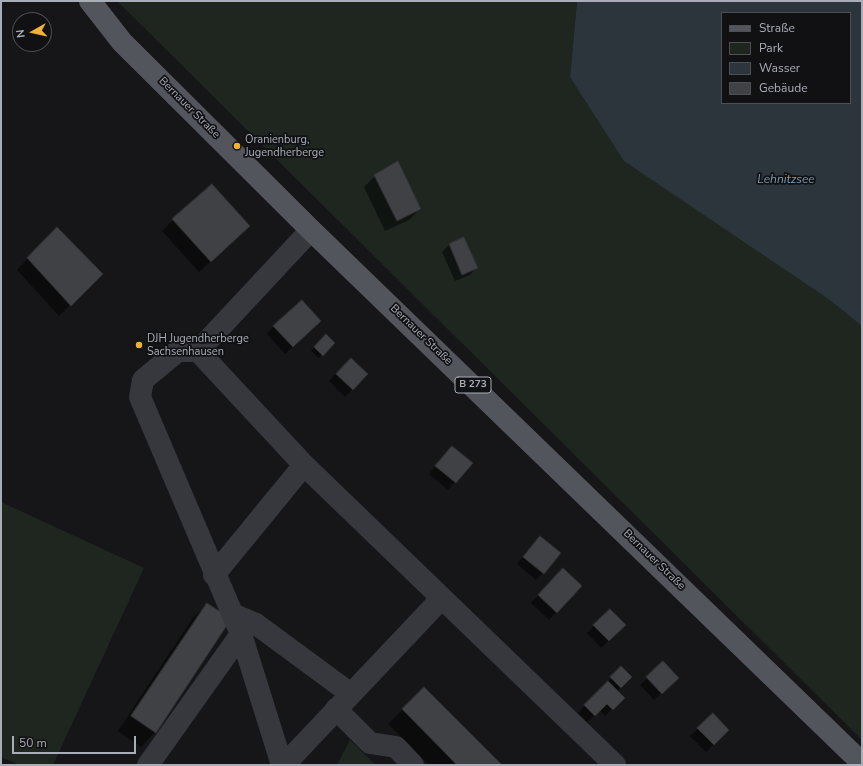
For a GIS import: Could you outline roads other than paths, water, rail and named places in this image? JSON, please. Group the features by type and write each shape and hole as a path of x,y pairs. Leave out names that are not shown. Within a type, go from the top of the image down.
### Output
{"main road":[{"name":"Bernauer Straße","path":"90,1 122,42 312,230 862,763"}],"lane":[{"path":"312,230 198,350 178,351 143,380 140,397 214,574 241,634 283,765 441,599"},
{"path":"198,350 304,465 441,599 615,765"},
{"path":"214,574 304,465"},
{"path":"232,614 256,624 344,702 370,743 396,747 413,765"},
{"path":"148,765 241,634"}],"water":[{"name":"Lehnitzsee","path":"577,1 862,1 862,326 830,300 624,161 570,77"}],"place":[{"name":"Oranienburg, Jugendherberge","path":"237,146"},
{"name":"DJH Jugendherberge Sachsenhausen","path":"139,345"}]}
